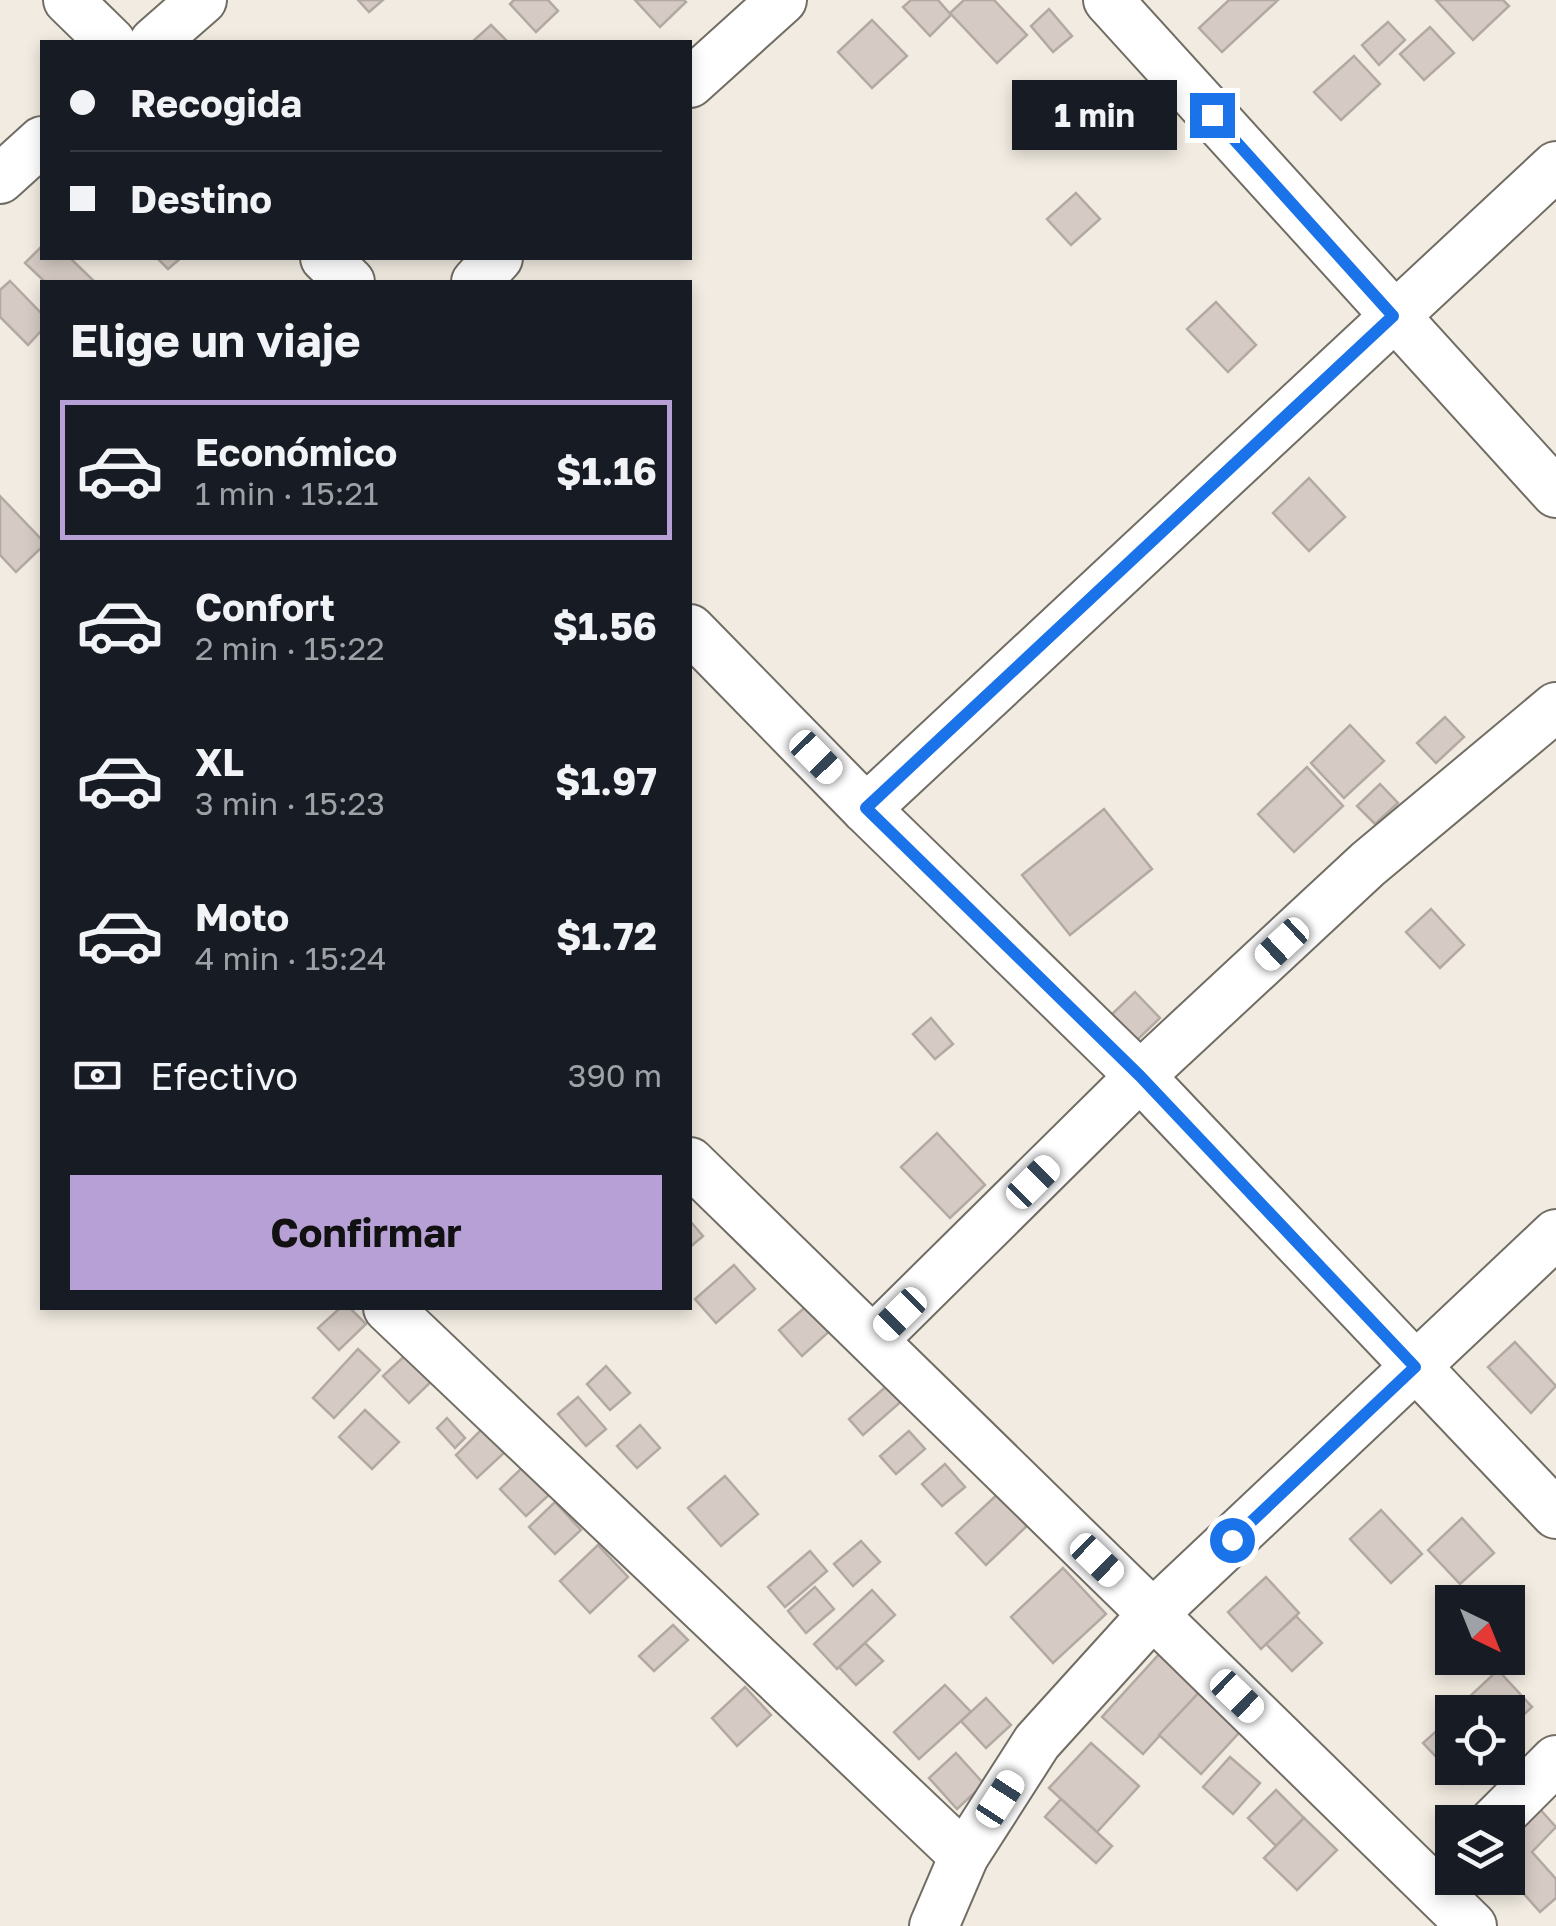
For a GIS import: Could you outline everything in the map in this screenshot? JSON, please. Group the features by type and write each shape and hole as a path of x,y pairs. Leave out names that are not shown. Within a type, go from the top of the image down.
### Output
{"street":[{"path":"68,0 109,40"},
{"path":"156,40 202,0"},
{"path":"692,81 782,0"},
{"path":"1108,0 1556,493"},
{"path":"0,179 40,143"},
{"path":"866,808 1556,166"},
{"path":"327,260 348,280"},
{"path":"478,280 496,260"},
{"path":"692,631 1140,1076 1556,1514"},
{"path":"873,1340 1140,1076 1368,864 1556,708"},
{"path":"692,1164 1154,1614 1435,1869"},
{"path":"934,1926 964,1856 1037,1742 1154,1614 1556,1234"},
{"path":"390,1310 964,1856"},
{"path":"1511,1805 1556,1760"},
{"path":"1454,1895 1472,1926"}],"building":[{"path":"358,0 383,0 369,12"},
{"path":"514,0 548,0 558,11 536,32 510,4"},
{"path":"635,0 684,0 686,2 660,27"},
{"path":"911,0 938,0 951,15 930,36 903,7"},
{"path":"964,0 994,0 1027,35 997,63 950,13"},
{"path":"1229,0 1278,0 1222,52 1199,28"},
{"path":"1436,0 1503,0 1509,6 1473,40"},
{"path":"1049,9 1072,36 1053,52 1031,26"},
{"path":"872,20 907,56 872,88 838,52"},
{"path":"1388,22 1405,40 1379,65 1362,45"},
{"path":"491,25 506,40 474,40"},
{"path":"1430,27 1454,53 1424,80 1400,54"},
{"path":"1354,56 1380,84 1341,120 1314,92"},
{"path":"1076,193 1100,219 1071,245 1047,219"},
{"path":"40,248 40,260 72,260 93,280 43,280 25,263"},
{"path":"159,260 179,260 168,269"},
{"path":"10,281 40,312 40,332 28,345 0,317 0,290"},
{"path":"1216,302 1256,345 1228,372 1187,329"},
{"path":"1309,478 1345,517 1309,551 1273,513"},
{"path":"0,496 40,538 40,549 16,572 0,555"},
{"path":"1445,717 1464,737 1436,763 1417,743"},
{"path":"1350,725 1384,761 1344,798 1311,763"},
{"path":"1307,767 1343,806 1294,852 1258,814"},
{"path":"1380,784 1398,803 1375,824 1357,806"},
{"path":"1104,809 1152,869 1070,935 1022,875"},
{"path":"1431,909 1464,945 1440,968 1406,932"},
{"path":"1135,992 1160,1018 1134,1043 1109,1017"},
{"path":"931,1018 953,1044 935,1059 913,1034"},
{"path":"937,1133 985,1185 950,1218 901,1167"},
{"path":"692,1223 703,1236 692,1245"},
{"path":"734,1265 755,1289 716,1323 695,1299"},
{"path":"810,1303 832,1329 802,1356 779,1330"},
{"path":"338,1310 352,1310 366,1324 339,1350 318,1328"},
{"path":"1515,1342 1556,1386 1531,1413 1488,1367"},
{"path":"358,1349 380,1370 334,1418 313,1398"},
{"path":"412,1349 437,1376 409,1403 383,1376"},
{"path":"606,1366 630,1393 610,1410 587,1384"},
{"path":"890,1383 904,1399 863,1435 849,1419"},
{"path":"578,1397 606,1429 586,1446 558,1414"},
{"path":"365,1410 399,1442 372,1469 339,1437"},
{"path":"447,1418 465,1438 455,1448 437,1428"},
{"path":"640,1425 660,1448 637,1468 617,1446"},
{"path":"484,1427 506,1451 477,1478 456,1455"},
{"path":"909,1431 925,1449 896,1474 880,1456"},
{"path":"945,1464 965,1487 942,1506 922,1484"},
{"path":"524,1466 551,1493 526,1516 500,1489"},
{"path":"725,1476 758,1514 721,1546 688,1508"},
{"path":"1002,1490 1031,1522 986,1565 956,1533"},
{"path":"555,1502 581,1530 555,1554 529,1527"},
{"path":"1381,1510 1422,1554 1391,1583 1350,1539"},
{"path":"1462,1518 1494,1553 1460,1584 1428,1550"},
{"path":"861,1541 880,1562 853,1586 834,1564"},
{"path":"598,1545 628,1577 590,1613 560,1581"},
{"path":"810,1551 827,1571 785,1607 768,1587"},
{"path":"1063,1568 1106,1614 1053,1663 1011,1617"},
{"path":"1266,1577 1299,1613 1261,1649 1228,1612"},
{"path":"815,1587 834,1609 806,1633 788,1611"},
{"path":"872,1590 895,1615 837,1669 814,1644"},
{"path":"1296,1616 1322,1643 1292,1671 1266,1644"},
{"path":"673,1625 688,1640 654,1671 639,1656"},
{"path":"865,1643 883,1661 856,1685 839,1667"},
{"path":"1161,1652 1202,1689 1143,1754 1102,1717"},
{"path":"1493,1675 1503,1675 1521,1695 1471,1695"},
{"path":"1207,1684 1249,1722 1201,1774 1159,1735"},
{"path":"945,1685 971,1712 919,1759 894,1732"},
{"path":"745,1687 771,1715 737,1746 712,1718"},
{"path":"986,1698 1011,1725 986,1748 961,1721"},
{"path":"1435,1732 1435,1756 1423,1743"},
{"path":"1091,1743 1139,1786 1097,1832 1049,1788"},
{"path":"956,1753 984,1784 957,1809 929,1778"},
{"path":"1230,1757 1260,1783 1233,1814 1203,1787"},
{"path":"1276,1790 1304,1818 1276,1846 1248,1818"},
{"path":"1061,1799 1112,1846 1096,1863 1045,1817"},
{"path":"1538,1807 1556,1827 1532,1852 1556,1879 1556,1898 1540,1912 1525,1895 1525,1819"},
{"path":"1304,1818 1337,1850 1297,1890 1264,1858"}],"route":[{"path":"1212,115 1393,316 866,808 1140,1076 1415,1367 1232,1540"}]}
